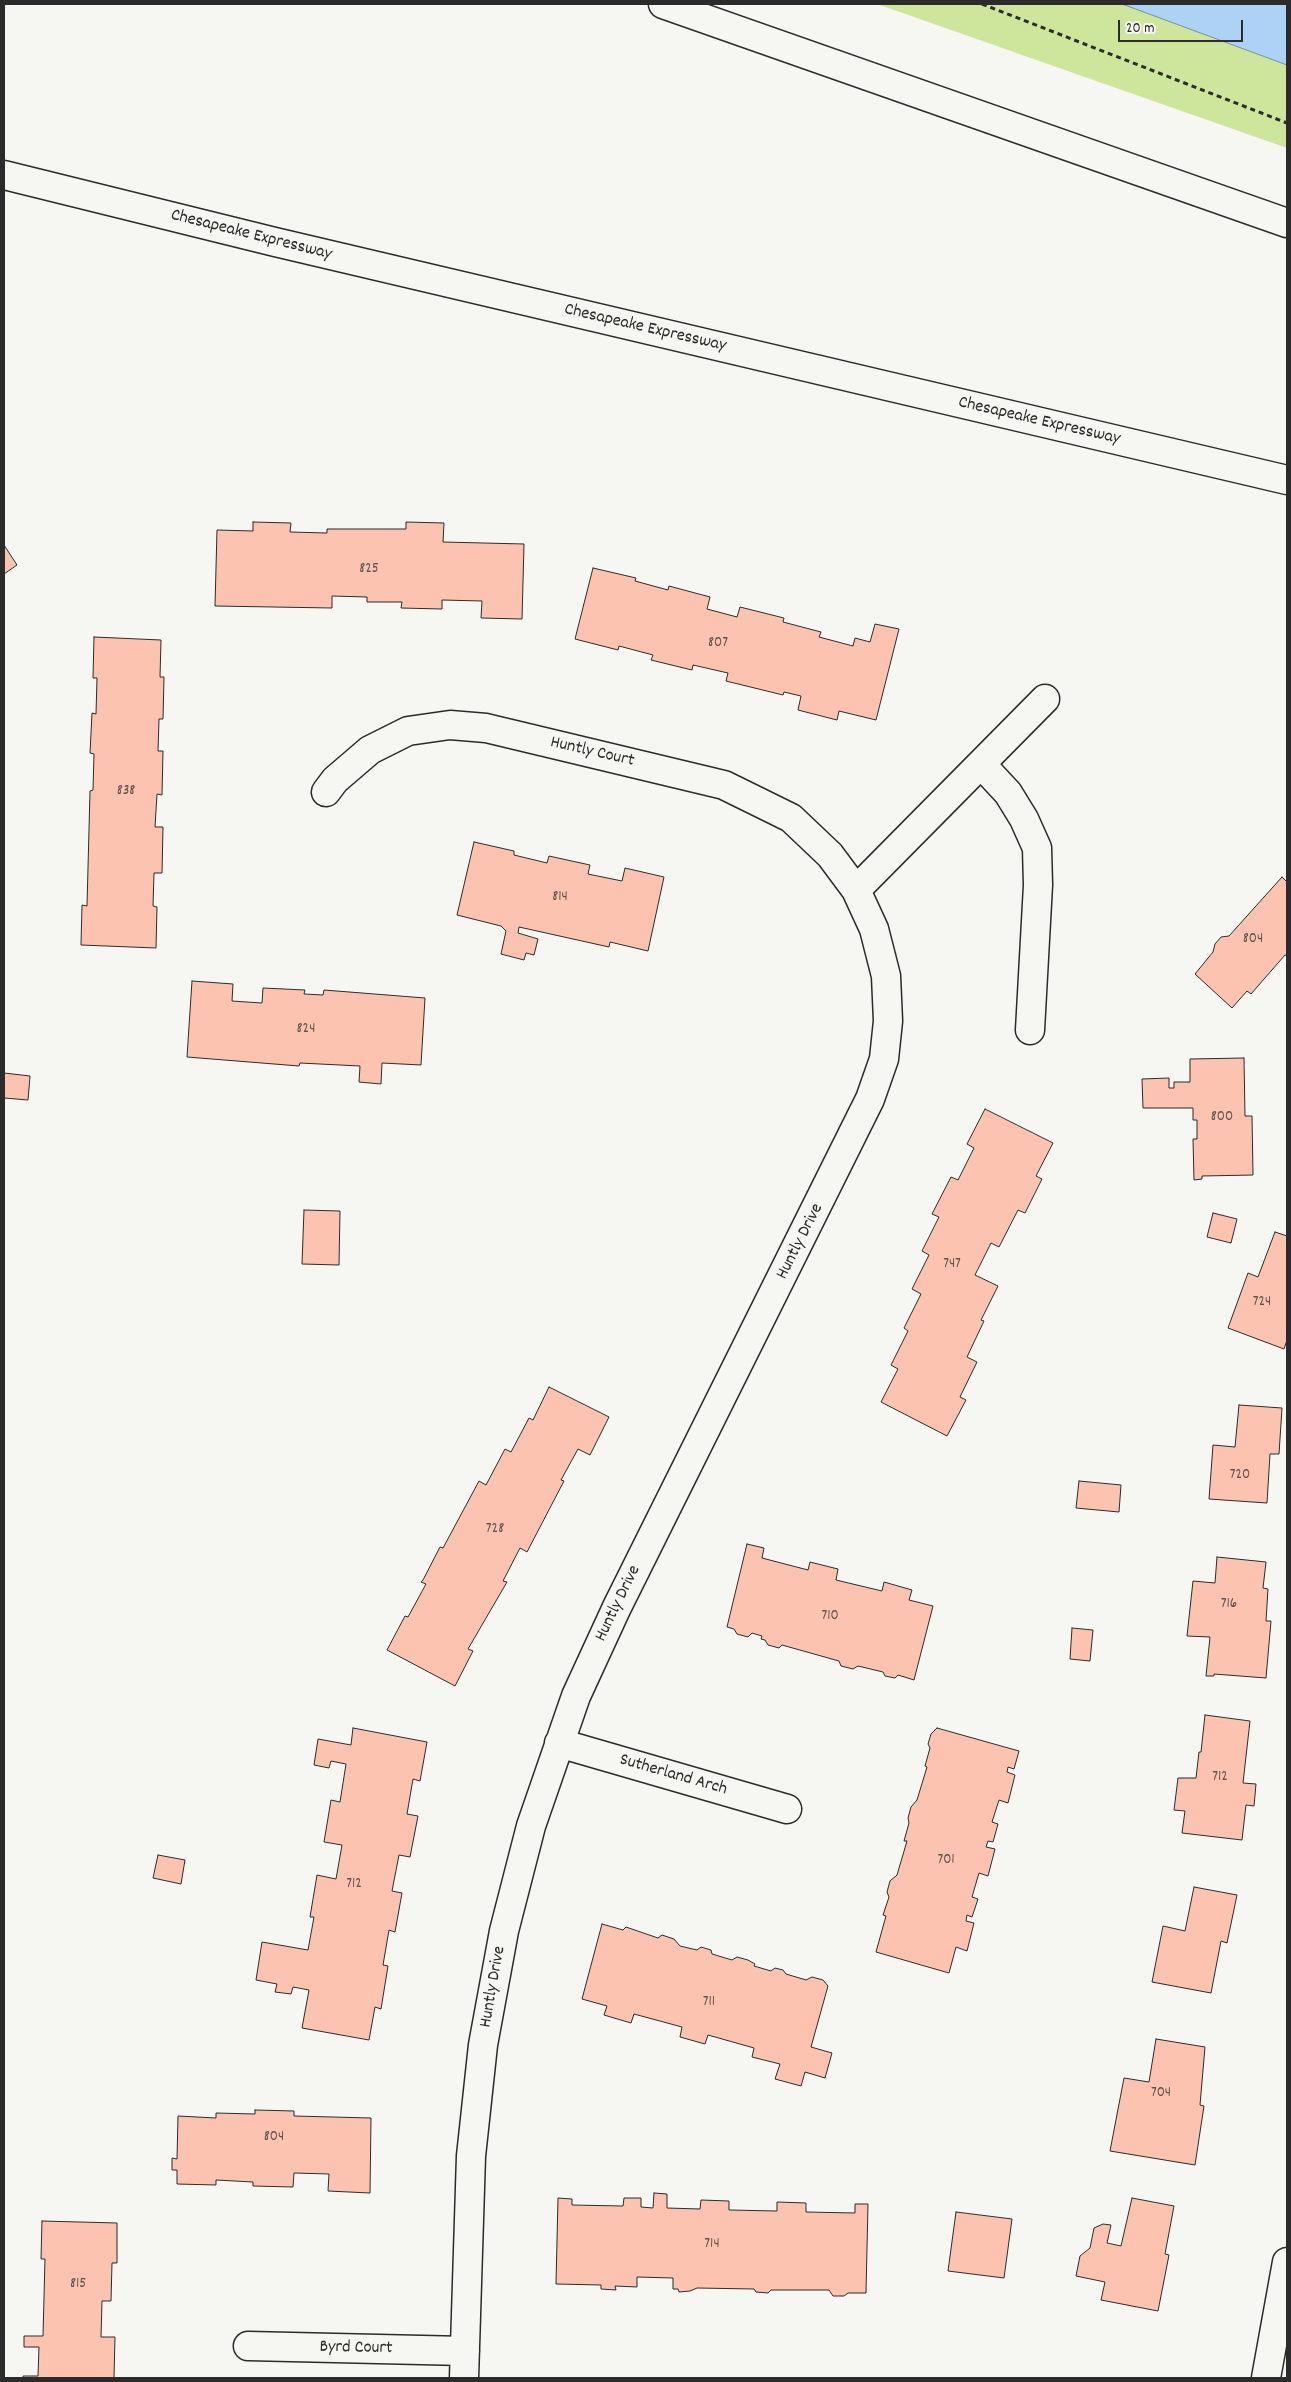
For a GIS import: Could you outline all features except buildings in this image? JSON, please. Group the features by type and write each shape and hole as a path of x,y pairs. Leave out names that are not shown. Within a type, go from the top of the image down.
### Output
{"main road":[{"path":"663,4 1287,223"},
{"name":"Chesapeake Expressway","path":"4,175 275,242 1287,480"},
{"path":"850,884 981,764 1045,699"},
{"name":"Huntly Court","path":"326,792 335,780 370,750 408,731 450,724 486,728 724,785 791,818 830,855 850,884"},
{"path":"981,764 1008,793 1024,819 1037,848 1038,885 1030,1030"},
{"name":"Huntly Drive","path":"464,2378 470,2156 483,2045 504,1931 530,1826 576,1696 616,1607 870,1099 884,1059 888,1021 886,976 874,929 850,884"},
{"name":"Sutherland Arch","path":"559,1743 787,1809"},
{"path":"1266,2378 1287,2262"},
{"name":"Byrd Court","path":"248,2346 465,2351"}],"path":[{"path":"982,4 1287,124"}],"green space":[{"path":"877,4 1287,4 1287,148"}],"water":[{"path":"1122,4 1287,4 1287,65"}]}
